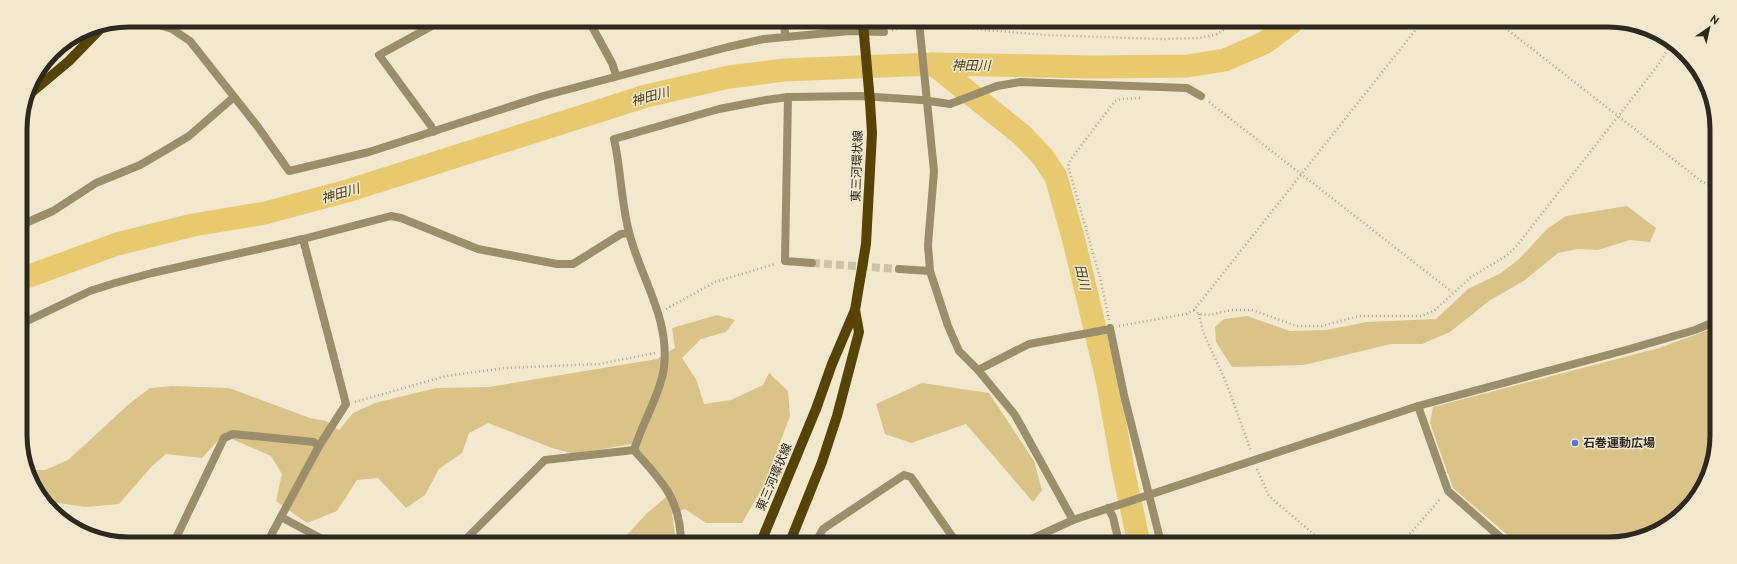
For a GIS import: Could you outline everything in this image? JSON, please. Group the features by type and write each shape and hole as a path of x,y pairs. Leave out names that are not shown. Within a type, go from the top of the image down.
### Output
{"main road":[{"name":"東三河環状線","path":"763,537 855,310 866,244 872,132 863,27"},
{"path":"35,89 69,61 97,32"},
{"name":"東三河環状線","path":"792,537 822,462 837,416 859,332 855,310"}],"street":[{"path":"166,27 172,29 190,41 289,171 369,152 543,96 616,75 728,47 764,39 850,31 884,32"},
{"path":"430,27 379,55 431,126 433,132"},
{"path":"592,27 612,63 616,75"},
{"path":"784,27 786,37"},
{"path":"919,27 934,171 928,245 930,271 948,326 958,350 978,370 1015,415 1073,520"},
{"path":"634,450 638,434 661,380 664,367 665,350 658,312 629,233 614,139 665,123 719,109 788,97 860,96 950,104 984,90 1020,82 1187,88 1201,96"},
{"path":"27,222 52,211 96,182 140,165 189,136 234,97"},
{"path":"788,97 786,261 812,263"},
{"path":"27,321 90,291 152,272 303,239 391,216 401,218 478,249 558,264 572,264 621,234 629,233"},
{"path":"270,537 319,446 346,404 303,239"},
{"path":"899,269 930,271"},
{"path":"1036,537 1073,520 1418,406 1626,350 1695,330 1710,324"},
{"path":"978,370 1029,344 1107,329 1160,537"},
{"path":"1418,406 1448,492 1500,537"},
{"path":"176,537 224,438 234,434 314,442 319,446"},
{"path":"468,537 545,460 634,450"},
{"path":"634,450 670,493 680,524 681,537"},
{"path":"819,537 823,529 904,475 911,477 953,537"},
{"path":"1112,507 1118,537"},
{"path":"281,517 318,537"}],"path":[{"path":"884,32 900,27"},
{"path":"944,27 1045,35 1161,39 1199,38 1215,34 1225,28 1235,27"},
{"path":"1145,98 1121,99 1114,101 1068,166 1101,281 1107,329 1186,314 1194,310 1418,27"},
{"path":"1505,27 1701,181 1710,186"},
{"path":"1194,310 1199,314 1210,315 1231,310 1252,310 1297,326 1322,326 1359,316 1421,316 1434,311 1452,292 1471,277 1506,256 1515,248 1659,64 1669,47"},
{"path":"1201,96 1452,292"},
{"path":"658,312 715,282 786,261"},
{"path":"1199,314 1203,332 1226,382 1258,472 1269,496 1317,537"},
{"path":"346,404 446,376 505,368 599,364 665,350"},
{"path":"1407,537 1448,492"}],"shaded area":[{"path":"1627,206 1656,228 1650,242 1630,240 1598,250 1578,249 1558,253 1525,280 1489,301 1450,332 1422,344 1391,344 1304,365 1232,367 1216,342 1215,327 1224,319 1247,316 1290,331 1326,330 1367,322 1436,319 1468,289 1501,273 1519,259 1547,229 1566,216"},
{"path":"717,315 735,320 726,332 701,339 682,358 696,379 704,404 731,400 763,385 769,373 788,391 790,416 764,485 742,523 706,523 685,509 672,514 675,537 628,537 627,535 646,514 672,492 642,453 632,444 574,454 552,448 488,423 469,433 462,453 439,469 425,495 406,508 378,478 357,480 337,511 307,523 276,501 282,474 271,456 223,435 202,458 166,454 152,466 119,504 86,507 52,502 44,492 33,470 45,470 68,460 129,404 150,388 172,386 229,388 310,418 326,421 339,430 353,413 375,403 436,388 489,387 657,359 675,348 672,328"},
{"name":"石巻運動広場","path":"1710,329 1710,435 1707,461 1693,492 1675,512 1665,520 1634,534 1615,537 1510,537 1453,488 1430,423 1433,407 1659,348"},
{"path":"922,383 989,393 1034,461 1042,490 1033,502 966,424 911,443 885,434 876,404"}],"waterway":[{"name":"神田川","path":"27,277 117,244 193,225 265,213 347,191 646,96 729,77 784,70 933,64 1093,67 1187,66 1225,60 1264,43 1286,27"},
{"name":"田川","path":"933,64 1022,135 1043,157 1056,177 1074,241 1107,379 1123,469 1138,537"}],"tunnel":[{"path":"812,263 899,269"}],"place":[{"name":"石巻運動広場","path":"1575,443"}]}
